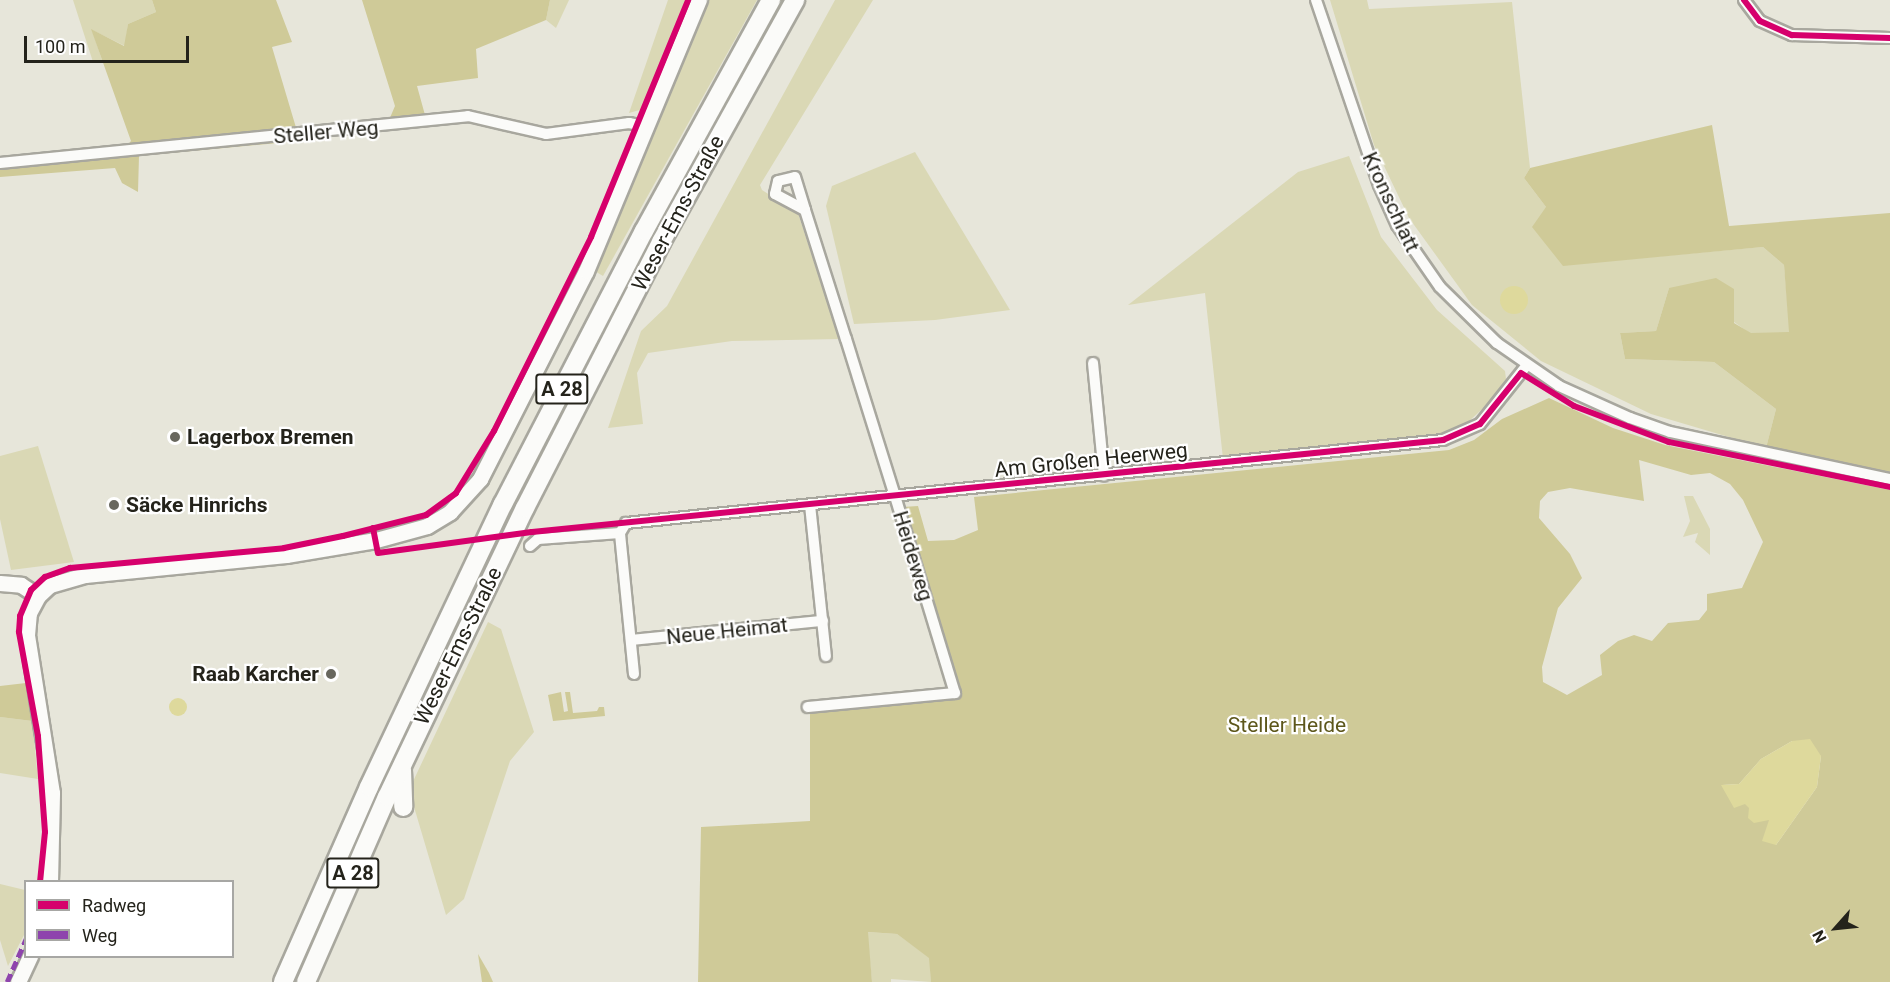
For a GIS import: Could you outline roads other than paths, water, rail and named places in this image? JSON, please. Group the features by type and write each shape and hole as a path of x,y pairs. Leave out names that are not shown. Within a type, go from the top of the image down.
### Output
{"highway":[{"name":"Weser-Ems-Straße","path":"283,982 369,787 503,504 639,241 771,0"},
{"name":"Weser-Ems-Straße","path":"306,982 402,766 562,434 661,242 795,0"},
{"path":"402,766 403,807"}],"street":[{"path":"50,880 54,830 52,793 27,635 29,613 38,596 57,582 85,575 286,555 375,540 428,526 450,513 480,479 586,271 649,127 699,0"},
{"name":"Kronschlatt","path":"1316,0 1378,185 1397,225 1416,256 1465,314 1527,365"},
{"path":"1744,0 1760,21 1792,35 1890,38"},
{"name":"Steller Weg","path":"0,163 468,116 546,134 629,123 649,127"},
{"name":"Heideweg","path":"805,210 955,693 808,707"},
{"path":"1093,363 1104,475"},
{"path":"1527,365 1593,403 1670,432 1890,479"},
{"name":"Am Großen Heerweg","path":"620,533 626,523 1443,440 1480,424 1527,365"},
{"path":"810,505 826,656"},
{"path":"530,546 538,539 620,533 634,674"},
{"path":"0,583 21,585 38,596"},
{"name":"Neue Heimat","path":"631,640 823,621"},
{"path":"18,982 30,958"}],"place":[{"name":"Lagerbox Bremen","path":"175,437"},
{"name":"Säcke Hinrichs","path":"114,505"},
{"name":"Raab Karcher","path":"331,674"}],"park label":[{"name":"Steller Heide","path":"1287,725"}]}
